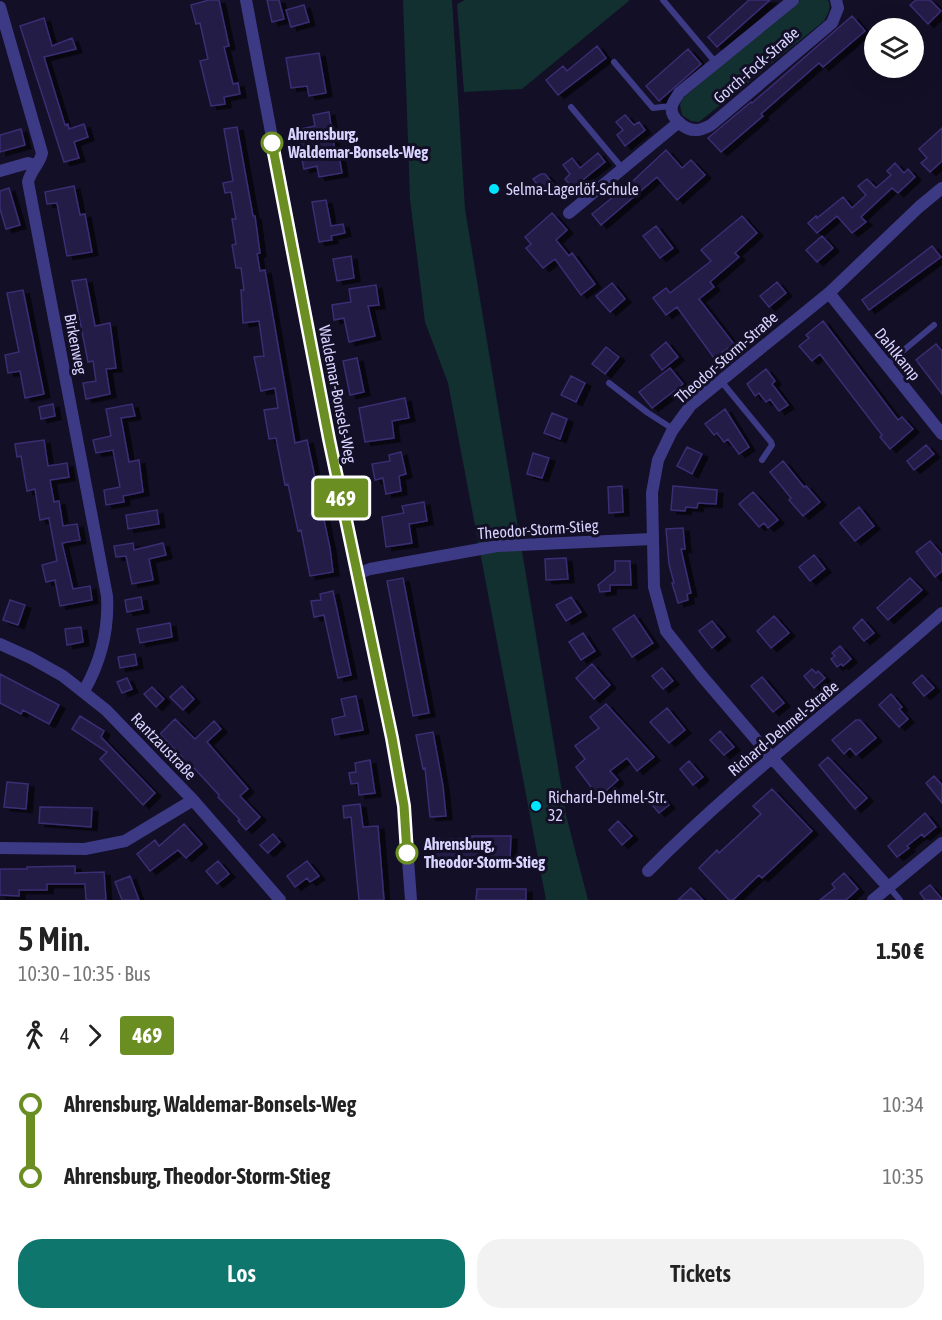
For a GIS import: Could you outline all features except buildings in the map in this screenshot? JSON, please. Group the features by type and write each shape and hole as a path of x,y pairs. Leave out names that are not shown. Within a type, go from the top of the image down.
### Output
{"street":[{"name":"Waldemar-Bonsels-Weg","path":"246,0 280,186 400,777 411,900"},
{"name":"Gorch-Fock-Straße","path":"672,106 679,93 793,0"},
{"name":"Gorch-Fock-Straße","path":"679,122 688,129 699,130 711,125 832,23 838,8 836,0"},
{"name":"Birkenweg","path":"0,7 42,153 41,160 30,173 28,182 107,596 108,618 104,640 94,673 84,691"},
{"path":"569,213 679,122 672,113 672,106"},
{"path":"0,171 28,163 35,165"},
{"name":"Theodor-Storm-Straße","path":"888,887 772,758 666,631 654,587 652,493 658,460 673,429 691,405 829,293 942,188"},
{"name":"Dahlkamp","path":"829,293 942,434"},
{"name":"Theodor-Storm-Stieg","path":"357,574 370,569 497,546 652,540"},
{"name":"Richard-Dehmel-Straße","path":"648,871 679,839 942,614"},
{"name":"Rantzaustraße","path":"0,644 63,676 106,710 193,800 280,900"},
{"path":"0,848 85,849 125,840 193,800"},
{"path":"873,900 942,843"}],"lane":[{"path":"663,0 716,63"},
{"path":"614,62 652,108 672,106"},
{"path":"571,107 622,168"},
{"path":"885,365 934,325"},
{"path":"721,381 771,442 770,450 762,460"},
{"path":"609,383 673,429"},
{"path":"888,887 900,900"}],"green space":[{"path":"403,0 452,0 465,209 566,815 588,900 546,900 448,383 425,322 410,199"},
{"path":"465,0 630,0 522,89 464,92 457,4"},
{"path":"800,0 828,0 830,8 824,21 699,122 691,121 682,115 680,105 682,99"}],"bus line":[{"name":"469","path":"272,143 329,439 400,777 407,853"}],"place":[{"name":"Ahrensburg, Waldemar-Bonsels-Weg","path":"272,143"},
{"name":"Selma-Lagerlöf-Schule","path":"494,189"},
{"name":"Richard-Dehmel-Str. 32","path":"536,806"},
{"name":"Ahrensburg, Theodor-Storm-Stieg","path":"407,853"}]}
